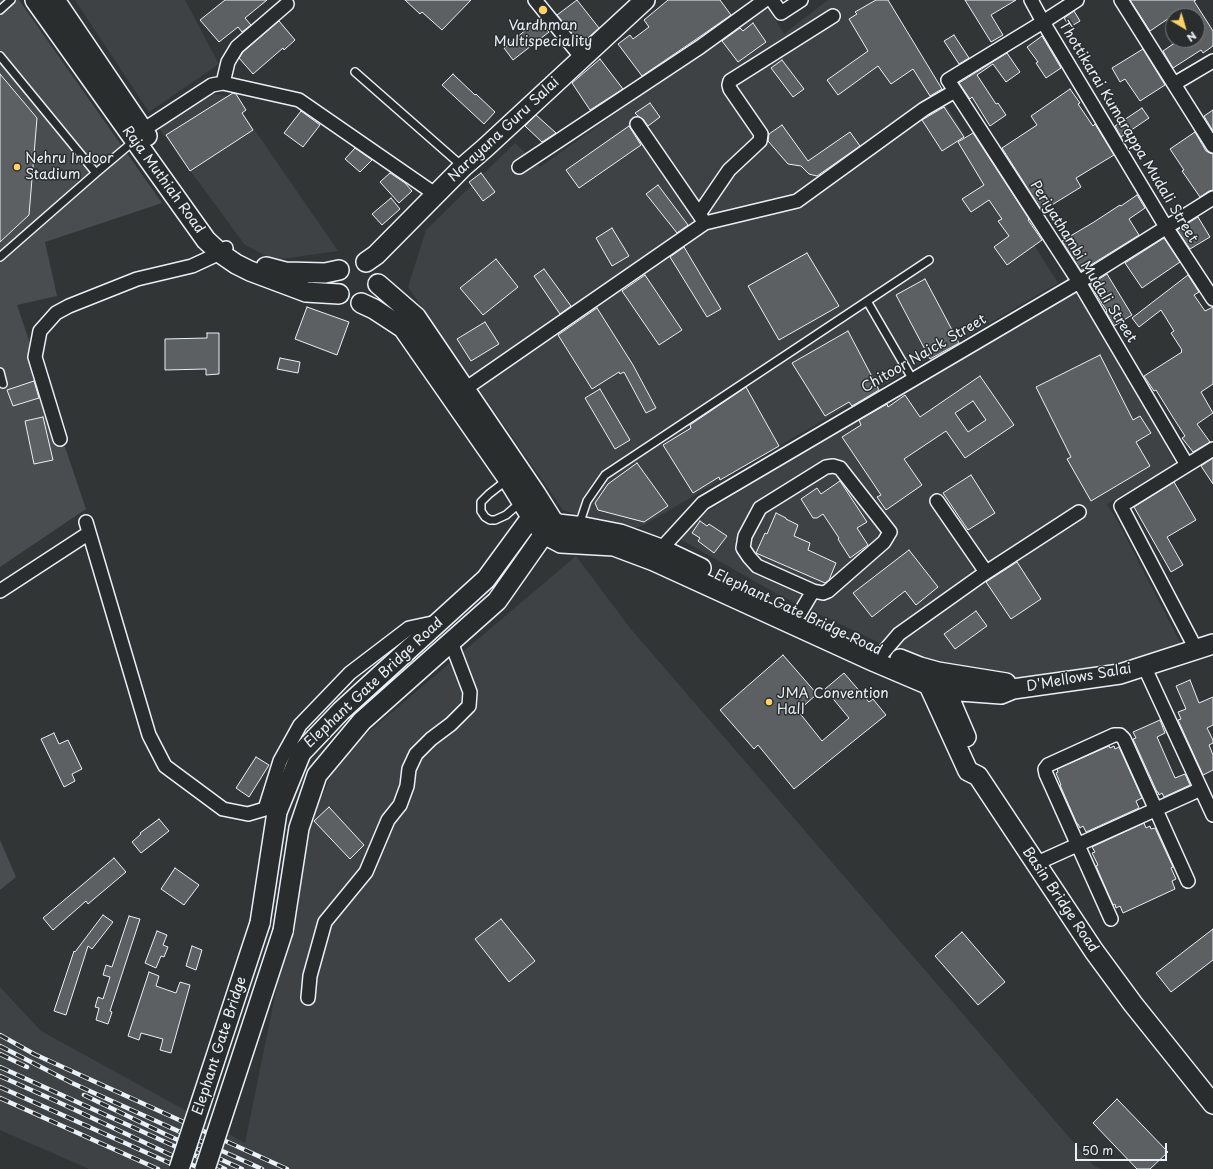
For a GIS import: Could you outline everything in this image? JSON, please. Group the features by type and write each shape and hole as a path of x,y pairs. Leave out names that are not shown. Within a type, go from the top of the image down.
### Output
{"main road":[{"name":"Raja Muthiah Road","path":"35,0 138,134"},
{"name":"Raja Muthiah Road","path":"55,0 206,240 251,263 285,272 325,273 340,270"},
{"name":"Narayana Guru Salai","path":"366,262 376,255 462,166 485,148 645,0"},
{"name":"Raja Muthiah Road","path":"224,250 236,264 250,271 306,292 339,294"},
{"path":"358,260 366,262 376,271 378,278 378,284 374,294 366,301 355,303 349,302 343,298 336,288 336,275 340,270 345,264 351,261 358,260"},
{"path":"378,284 416,316 465,389 530,508"},
{"path":"361,302 404,328 508,479 530,508 548,527 560,543 614,546 654,561 938,682"},
{"name":"Elephant Gate Bridge Road","path":"260,923 277,812 301,753 383,672 486,579 511,545 530,508"},
{"name":"Elephant Gate Bridge Road","path":"283,931 299,828 317,775 362,721 497,601 548,527 558,524 579,526 620,534 661,549 800,614 879,657 920,667"},
{"name":"D'Mellows Salai","path":"938,682 1001,694 1013,689 1120,674 1205,646"},
{"name":"Basin Bridge Road","path":"920,667 938,682 968,771 978,776 1094,951 1213,1104"},
{"name":"Elephant Gate Bridge","path":"179,1169 260,923"},
{"name":"Elephant Gate Bridge","path":"205,1169 283,931"}],"street":[{"path":"535,0 582,58"},
{"path":"519,166 700,47 765,0"},
{"path":"772,0 781,14 801,0"},
{"name":"Thottikarai Kumarappa Mudali Street","path":"1031,0 1166,227 1213,299"},
{"path":"1043,22 1077,0"},
{"path":"1121,0 1213,146"},
{"path":"224,83 228,62 237,48 287,4"},
{"path":"702,219 729,170 760,141 761,134 730,89 730,81 833,16"},
{"name":"Periyathambi Mudali Street","path":"1043,22 948,80 1079,282 1187,465"},
{"path":"1174,84 1213,61"},
{"path":"138,134 212,84 224,83 299,100 434,194"},
{"path":"465,389 702,219 797,201 924,109 955,91"},
{"path":"637,124 702,219"},
{"name":"Chitoor Naick Street","path":"661,549 703,503 1079,282 1213,198"},
{"path":"60,439 35,357 40,331 52,317 69,306 137,279 192,266 224,250"},
{"path":"1205,646 1120,506 1213,449"},
{"path":"833,466 840,468 890,532 884,542 828,591 822,593 813,591 757,566 748,557 743,548 745,536 760,508 826,467 833,466"},
{"path":"937,500 986,572"},
{"path":"879,657 899,634 986,572 1079,512"},
{"path":"0,591 88,528 149,735 165,766 223,809 248,814 265,809 280,761 300,726 350,673 409,628 439,622"},
{"path":"800,614 813,591"},
{"path":"308,998 310,976 324,922 366,872 388,820 400,805 407,786 409,769 416,754 431,739 451,724 469,706 470,692 451,642"},
{"path":"1144,666 1213,816"},
{"path":"1111,919 1046,774 1045,769 1048,766 1114,735 1120,735 1124,739 1188,881"},
{"path":"1035,864 1201,789"}],"lane":[{"path":"0,10 11,0"},
{"path":"0,56 96,173"},
{"path":"355,72 462,166"},
{"path":"0,256 128,146 138,134"},
{"path":"579,526 587,501 605,475 929,260"},
{"path":"867,301 913,380"},
{"path":"0,372 3,384"},
{"path":"508,479 481,502 481,511 485,517 490,520 495,520 530,508"}],"shaded area":[{"path":"0,0 19,0 162,203 45,242 57,296 17,305 86,509 0,567"},
{"path":"75,0 185,0 219,64 149,112"},
{"path":"828,0 885,0 933,84 1058,283 644,525 625,531 563,510 408,287 426,230 515,143 540,167 767,6 784,34"},
{"path":"214,94 232,97 338,251 274,260 245,245 158,127"},
{"path":"1078,285 1176,464 1107,504 1117,520 1184,650 1089,673 999,683 960,673 880,643 779,595 671,534 789,461"},
{"path":"576,556 630,628 1093,1165 1101,1169 89,1169 0,1130 0,987 41,1031 245,1143 310,824 339,757"},
{"path":"0,840 16,877 0,890"}],"building":[{"path":"225,0 267,0 245,18 251,25 242,32 238,27 219,42 200,20"},
{"path":"405,0 471,0 442,30 422,12 420,14"},
{"path":"577,0 599,28 581,44 557,15"},
{"path":"668,0 720,0 731,15 642,76 618,44 630,35 633,39 649,27 644,20"},
{"path":"876,0 888,0 942,89 930,96 913,69 891,84 878,66 838,95 827,80 868,51 849,19 857,14 855,12"},
{"path":"965,0 1016,0 991,15 1003,35 991,42"},
{"path":"1130,0 1196,0 1194,1 1198,8 1165,8 1165,21 1150,31"},
{"path":"1074,11 1080,21 1070,27 1064,18"},
{"path":"1205,18 1213,31 1213,46 1203,53 1201,50 1173,68 1163,51 1167,48 1205,48"},
{"path":"539,19 549,32 513,60 504,48"},
{"path":"279,21 295,40 284,50 283,48 253,74 239,58 243,52"},
{"path":"753,23 766,42 738,62 722,41 740,28 743,31"},
{"path":"954,35 969,58 959,64 944,41"},
{"path":"1042,36 1061,68 1046,78 1036,63 1038,62 1027,47"},
{"path":"1143,49 1165,85 1140,101 1125,79 1120,82 1112,68"},
{"path":"1007,53 1020,72 1006,82 993,64 977,75 996,104 998,103 1006,115 990,126 972,97 970,99 959,83"},
{"path":"600,59 623,89 590,110 572,83"},
{"path":"782,60 804,89 793,97 771,68"},
{"name":"Nehru Indoor Stadium","path":"0,74 37,118 29,215 0,242"},
{"path":"453,74 495,112 484,124 442,85"},
{"path":"1070,89 1080,103 1078,104 1093,126 1095,124 1114,155 1076,178 1081,187 1042,211 1002,148 1037,125 1031,116"},
{"path":"233,93 236,94 246,110 242,113 253,130 190,171 166,135"},
{"path":"650,103 660,117 648,126 643,119 635,113"},
{"path":"944,107 964,137 942,151 922,120"},
{"path":"1142,108 1149,118 1121,137 1115,126"},
{"path":"1213,110 1213,131 1204,116"},
{"path":"301,111 320,125 303,147 284,133"},
{"path":"536,115 556,133 542,142 525,126"},
{"path":"782,125 808,161 850,132 860,146 817,176 809,174 801,166 788,164 768,141 769,134"},
{"path":"629,126 641,145 579,188 566,170"},
{"path":"1195,132 1206,151 1213,154 1213,190 1200,197 1182,171 1184,170 1170,149"},
{"path":"973,133 1042,240 1007,265 994,247 1009,236 998,221 1002,219 989,200 971,212 962,199 984,185 958,142"},
{"path":"355,148 372,160 360,172 345,159"},
{"path":"390,173 405,183 412,191 399,203 380,182"},
{"path":"481,173 495,192 483,201 469,182"},
{"path":"658,185 688,225 677,233 646,194"},
{"path":"1137,195 1145,208 1129,219 1139,235 1081,271 1062,241"},
{"path":"391,198 400,209 382,225 372,214"},
{"path":"1198,217 1210,237 1190,249 1177,230"},
{"path":"612,228 629,256 612,266 596,238"},
{"path":"1164,238 1180,262 1142,288 1125,263"},
{"path":"684,247 721,309 707,317 670,257"},
{"path":"807,253 839,306 779,340 748,286"},
{"path":"496,259 518,287 483,315 460,288"},
{"path":"544,269 571,306 560,314 534,276"},
{"path":"1107,274 1132,315 1114,326 1106,312 1107,311 1090,285"},
{"path":"645,275 682,330 659,345 622,291"},
{"path":"1188,275 1199,292 1194,295 1205,311 1213,307 1213,384 1201,392 1213,413 1197,424 1210,442 1193,452 1182,438 1185,436 1156,390 1154,391 1144,376 1182,352 1171,333 1174,331 1161,310 1139,327 1132,318"},
{"path":"925,279 959,343 930,359 896,295"},
{"path":"307,307 349,322 337,355 295,339"},
{"path":"597,308 633,365 656,408 646,413 624,372 620,374 619,372 592,389 558,335"},
{"path":"485,322 499,344 471,361 457,339"},
{"path":"848,331 879,390 852,406 849,402 825,416 792,363"},
{"path":"207,333 219,333 219,374 206,375 206,369 165,370 165,339 207,338"},
{"path":"1100,355 1133,420 1140,416 1151,433 1136,442 1150,466 1091,501 1067,459 1071,457 1036,387"},
{"path":"280,358 300,362 298,373 277,369"},
{"path":"980,376 1014,425 965,458 946,431 904,459 922,485 886,510 877,497 881,495 842,437 861,425 859,420 887,404 888,407 905,395 920,417","holes":["973,401 986,420 968,432 955,413"]},
{"path":"34,381 39,398 13,406 7,390"},
{"path":"746,387 779,446 720,480 719,477 693,493 663,445 691,428 690,425"},
{"path":"600,389 630,440 615,449 585,398"},
{"path":"43,417 53,460 34,464 25,421"},
{"path":"1213,458 1213,484 1201,466"},
{"path":"637,463 668,506 644,522 598,510 595,503 608,484"},
{"path":"971,475 995,513 968,530 943,493"},
{"path":"840,481 867,522 857,528 868,545 850,558 823,514 817,518 813,518 801,499 817,488 821,494"},
{"path":"1174,482 1196,520 1167,537 1183,565 1171,572 1134,507"},
{"path":"776,513 798,525 794,536 810,543 808,550 836,563 829,580 825,583 756,553 765,533 767,534"},
{"path":"700,521 707,526 709,524 727,536 714,553 698,541 700,538 692,533"},
{"path":"909,550 938,587 916,605 905,591 872,617 853,593"},
{"path":"1017,562 1041,599 1011,619 986,582"},
{"path":"976,611 987,626 955,649 944,634"},
{"path":"783,655 817,694 798,711 822,741 849,718 825,689 844,673 869,702 873,699 886,715 794,789 758,745 754,749 720,710"},
{"path":"1190,680 1199,703 1213,697 1213,725 1207,728 1213,740 1213,743 1209,745 1213,755 1213,770 1203,775 1178,720 1181,719 1178,712 1186,709 1176,686"},
{"path":"1160,720 1165,733 1157,737 1175,778 1185,774 1190,785 1164,797 1162,793 1159,795 1157,792 1133,739 1136,738 1133,732"},
{"path":"54,733 59,744 68,740 82,769 72,774 75,781 64,787 41,739"},
{"path":"1109,746 1110,748 1114,746 1115,749 1119,747 1142,798 1136,801 1139,808 1086,832 1083,826 1080,828 1077,824 1060,785 1056,773 1058,772 1057,769"},
{"path":"256,757 269,765 249,797 236,788"},
{"path":"329,807 364,845 350,859 314,821"},
{"path":"159,819 169,831 141,853 132,842 141,834 140,833"},
{"path":"1144,823 1146,828 1150,826 1151,829 1155,828 1173,867 1171,868 1176,879 1172,881 1175,889 1123,913 1120,906 1116,908 1115,904 1113,905 1096,866 1098,865 1092,853 1095,852 1092,847"},
{"path":"114,858 126,872 88,904 86,901 53,930 43,918"},
{"path":"175,868 199,885 184,905 161,889"},
{"path":"103,915 113,922 92,949 88,946 66,1015 54,1011 74,951 75,952"},
{"path":"129,916 140,919 110,1011 112,1012 108,1024 96,1020 99,1008 95,1007 98,997 103,999 110,977 103,975 106,965 112,967"},
{"path":"501,919 535,961 509,982 475,939"},
{"path":"1213,929 1213,960 1171,992 1156,973"},
{"path":"157,931 167,935 163,945 168,947 164,957 161,956 156,968 145,963"},
{"path":"962,932 1005,982 978,1005 935,956"},
{"path":"192,946 202,950 196,970 186,966"},
{"path":"149,972 159,976 156,986 176,993 180,982 190,985 171,1053 160,1050 163,1039 141,1033 139,1040 128,1036"},
{"path":"1117,1099 1168,1152 1150,1169 1137,1169 1093,1123"}],"railway":[{"path":"0,1035 34,1054 287,1169"},
{"path":"0,1046 72,1083 262,1169"},
{"path":"0,1054 27,1067"},
{"path":"0,1067 225,1169"},
{"path":"0,1076 201,1169"},
{"path":"0,1087 183,1169"},
{"path":"84,1095 242,1169"},
{"path":"0,1098 158,1169"}],"place":[{"name":"Vardhman Multispeciality","path":"543,10"},
{"name":"Nehru Indoor Stadium","path":"17,167"},
{"name":"JMA Convention Hall","path":"769,702"}]}
